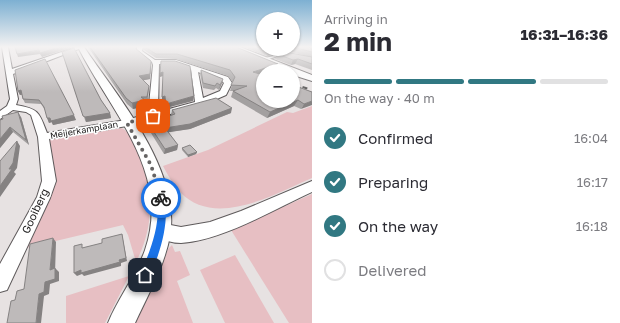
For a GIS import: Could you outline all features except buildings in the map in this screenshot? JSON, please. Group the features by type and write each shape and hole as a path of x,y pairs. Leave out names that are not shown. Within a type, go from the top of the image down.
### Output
{"main road":[{"path":"300,74 312,78"}],"street":[{"path":"0,116 11,107 14,99 8,84 9,73 7,62"},
{"path":"9,73 39,62"},
{"path":"90,62 151,165 159,188 162,207 160,231 151,264 121,323"},
{"path":"153,116 155,62"},
{"name":"Meijerkamplaan","path":"43,137 127,123 200,103 223,93 228,83 225,79 174,62"},
{"path":"194,68 200,103"},
{"name":"Gooiberg","path":"0,283 43,198 49,181 43,137 35,114 30,110 11,107"},
{"path":"160,231 180,235 192,234 222,225 312,186"}],"shaded area":[{"path":"312,106 312,178 281,192 245,205 227,208 210,208 194,203 180,192 163,166 208,150 287,112 293,113"},
{"path":"121,128 129,134 133,140 143,164 149,192 150,206 147,234 136,262 128,235 123,225 22,249 45,209 53,186 54,173 48,140"},
{"path":"312,194 312,323 289,323 231,230"},
{"path":"172,245 175,252 180,251 190,275 177,281 193,323 131,323 158,261 163,263 168,249"},
{"path":"235,255 274,323 225,323 200,270"},
{"path":"129,276 105,323 66,323 66,296"}],"railway":[{"path":"300,86 312,90"}],"way so far":[{"path":"153,116 127,123 151,165 161,198"}],"route":[{"path":"145,275 151,264 160,231 162,207 161,198"}]}
